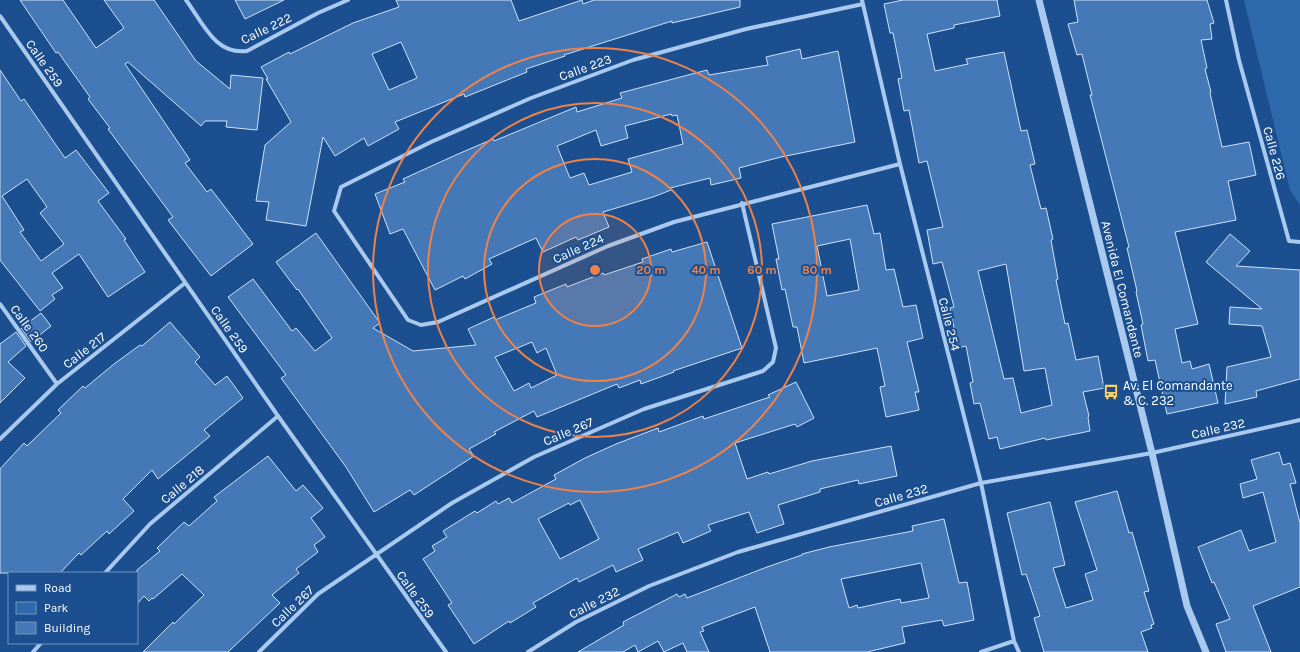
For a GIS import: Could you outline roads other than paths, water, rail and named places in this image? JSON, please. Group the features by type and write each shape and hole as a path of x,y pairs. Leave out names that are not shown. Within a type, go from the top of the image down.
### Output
{"street":[{"name":"Calle 222","path":"186,0 216,42 225,49 236,52 247,51 318,13 348,0"},
{"name":"Avenida El Comandante","path":"1039,0 1152,453 1187,606 1206,652"},
{"name":"Calle 226","path":"1226,0 1239,60 1289,241 1300,242"},
{"name":"Calle 254","path":"863,2 900,164 981,483 1014,641 1019,652"},
{"name":"Calle 223","path":"336,200 341,188 431,142 531,98 589,76 633,60 746,29 863,2"},
{"name":"Calle 259","path":"0,16 278,416 446,652"},
{"name":"Calle 224","path":"336,200 334,211 408,320 421,325 438,322 608,246 674,222 900,164"},
{"name":"Calle 267","path":"259,652 318,594 375,553 452,503 534,457 644,409 763,371 773,362 776,348 742,204"},
{"name":"Calle 217","path":"0,439 57,384 185,283"},
{"name":"Calle 260","path":"0,304 57,384"},
{"name":"Calle 218","path":"106,572 150,524 278,416"},
{"name":"Calle 232","path":"528,652 576,622 649,586 738,552 981,483 1152,453 1300,420"},
{"path":"981,652 1014,641"},
{"path":"33,652 40,644"}],"place":[{"name":"Av. El Comandante & C. 232","path":"1111,392"}]}
